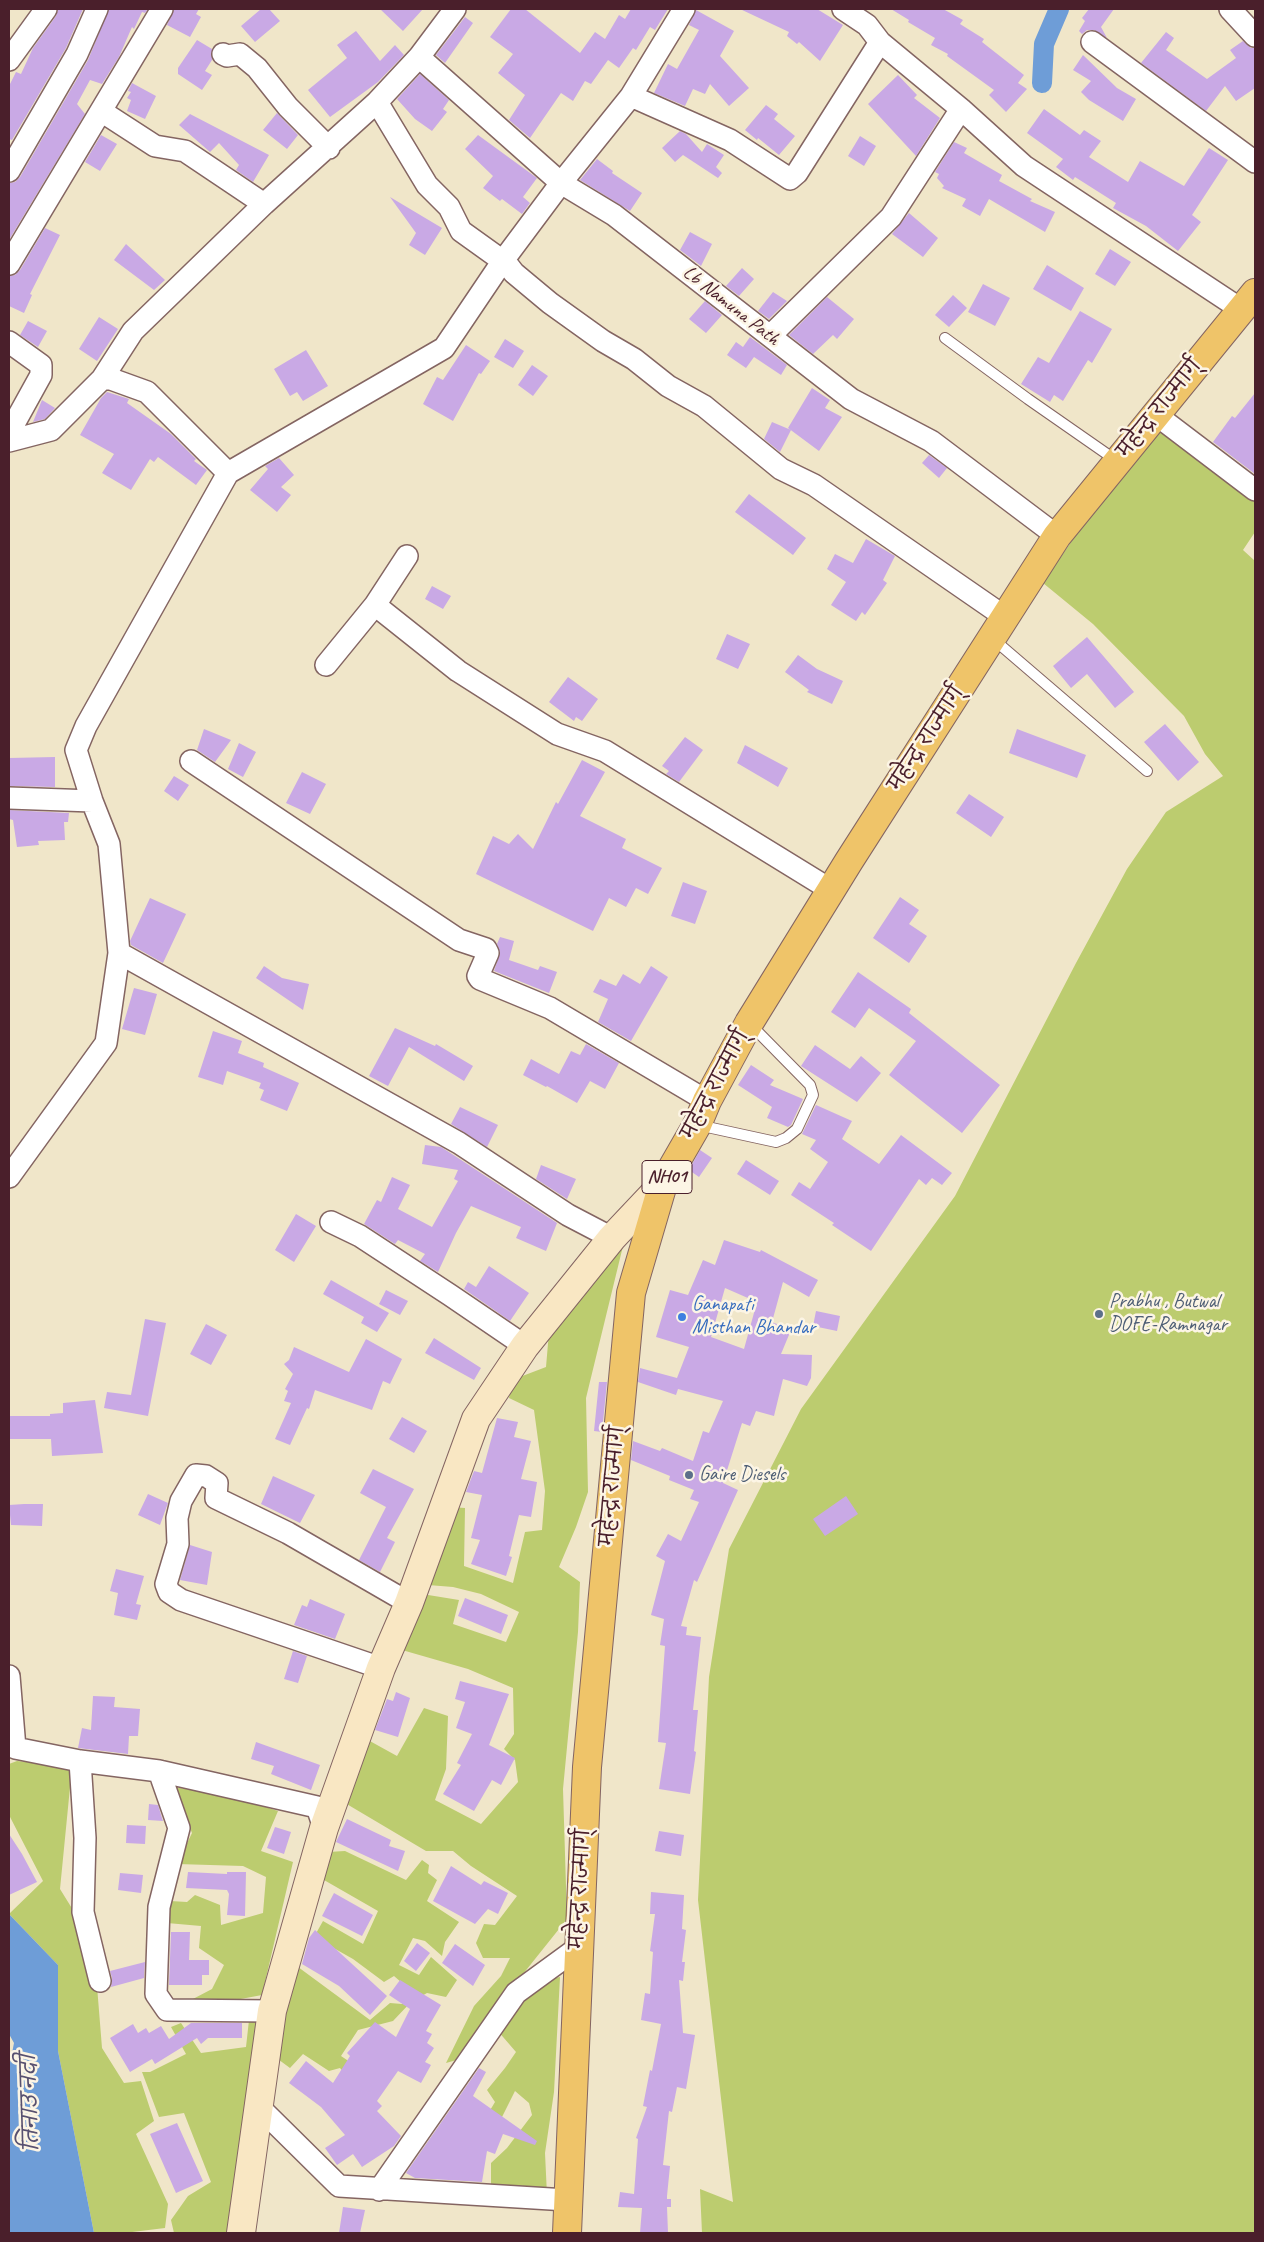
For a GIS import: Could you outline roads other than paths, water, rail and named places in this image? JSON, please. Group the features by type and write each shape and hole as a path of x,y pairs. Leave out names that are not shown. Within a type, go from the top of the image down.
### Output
{"highway":[{"name":"महेन्द्र राज्मार्ग्","path":"567,2233 587,1767 631,1293 662,1184 702,1113 748,1023 1057,536 1248,302"}],"street":[{"path":"9,60 46,9"},
{"path":"9,171 77,54 97,9"},
{"path":"9,264 162,9"},
{"path":"9,441 51,430 102,379 133,332 264,204 329,148 377,102 419,57 455,9"},
{"path":"9,1178 106,1043 119,953 109,844 92,801 76,750 86,726 228,473 444,348 502,262 561,182 631,96 684,9"},
{"path":"843,9 867,25 880,42 961,109 1024,166 1248,302"},
{"path":"1230,9 1255,36"},
{"path":"631,96 730,140 790,179 797,173 880,42"},
{"path":"1092,42 1255,162"},
{"path":"223,54 227,56 240,54 257,68 288,108 329,148"},
{"name":"Lb Namuna Path","path":"419,57 561,182 614,215 850,399 931,441 1057,536"},
{"path":"377,102 428,185 449,207 461,231 502,262 550,303 603,341 634,359 668,386 704,406 781,469 814,485 999,627"},
{"path":"770,336 891,217 961,109"},
{"path":"101,111 155,146 185,151 264,204"},
{"path":"9,342 41,365 41,375 9,433"},
{"path":"102,379 111,379 147,392 228,473"},
{"path":"1155,414 1255,490"},
{"path":"326,666 375,604 408,556"},
{"path":"375,604 458,671 556,734 605,751 831,890"},
{"path":"191,761 459,940 486,949 488,953 478,976 480,979 550,1008 702,1113"},
{"path":"9,798 92,801"},
{"path":"119,953 459,1143 568,1215 612,1238"},
{"path":"9,1154 31,1149"},
{"path":"242,2233 272,2011 324,1828 381,1668 409,1603 476,1419 525,1346 612,1238 662,1184"},
{"path":"331,1222 368,1242 525,1346"},
{"path":"381,1668 181,1600 169,1592 166,1584 178,1544 177,1518 181,1501 196,1475 206,1476 217,1483 216,1498 288,1532 409,1603"},
{"path":"9,1676 15,1748 80,1761 160,1771 317,1807 324,1828"},
{"path":"80,1761 85,1838 83,1912 100,1982"},
{"path":"160,1771 180,1828 159,1907 156,1994 167,2010 272,2011"},
{"path":"379,2190 516,1993 579,1947"},
{"path":"259,2107 339,2186 379,2190 567,2200"}],"lane":[{"path":"944,338 1028,400 1117,461"},
{"path":"999,627 1146,771"},
{"path":"702,1113 776,1142 786,1138 797,1128 813,1096 810,1085 748,1023"}],"water":[{"name":"तिनाउ नदी","path":"9,1914 58,1965 58,2051 94,2233 9,2233 9,2068 14,2043 9,2034"}],"waterway":[{"path":"1042,83 1044,44 1059,9"}],"place":[{"name":"Prabhu , Butwal DOFE-Ramnagar","path":"1099,1314"},
{"name":"Ganapati Misthan Bhandar","path":"682,1317"},
{"name":"Gaire Diesels","path":"689,1475"}]}
